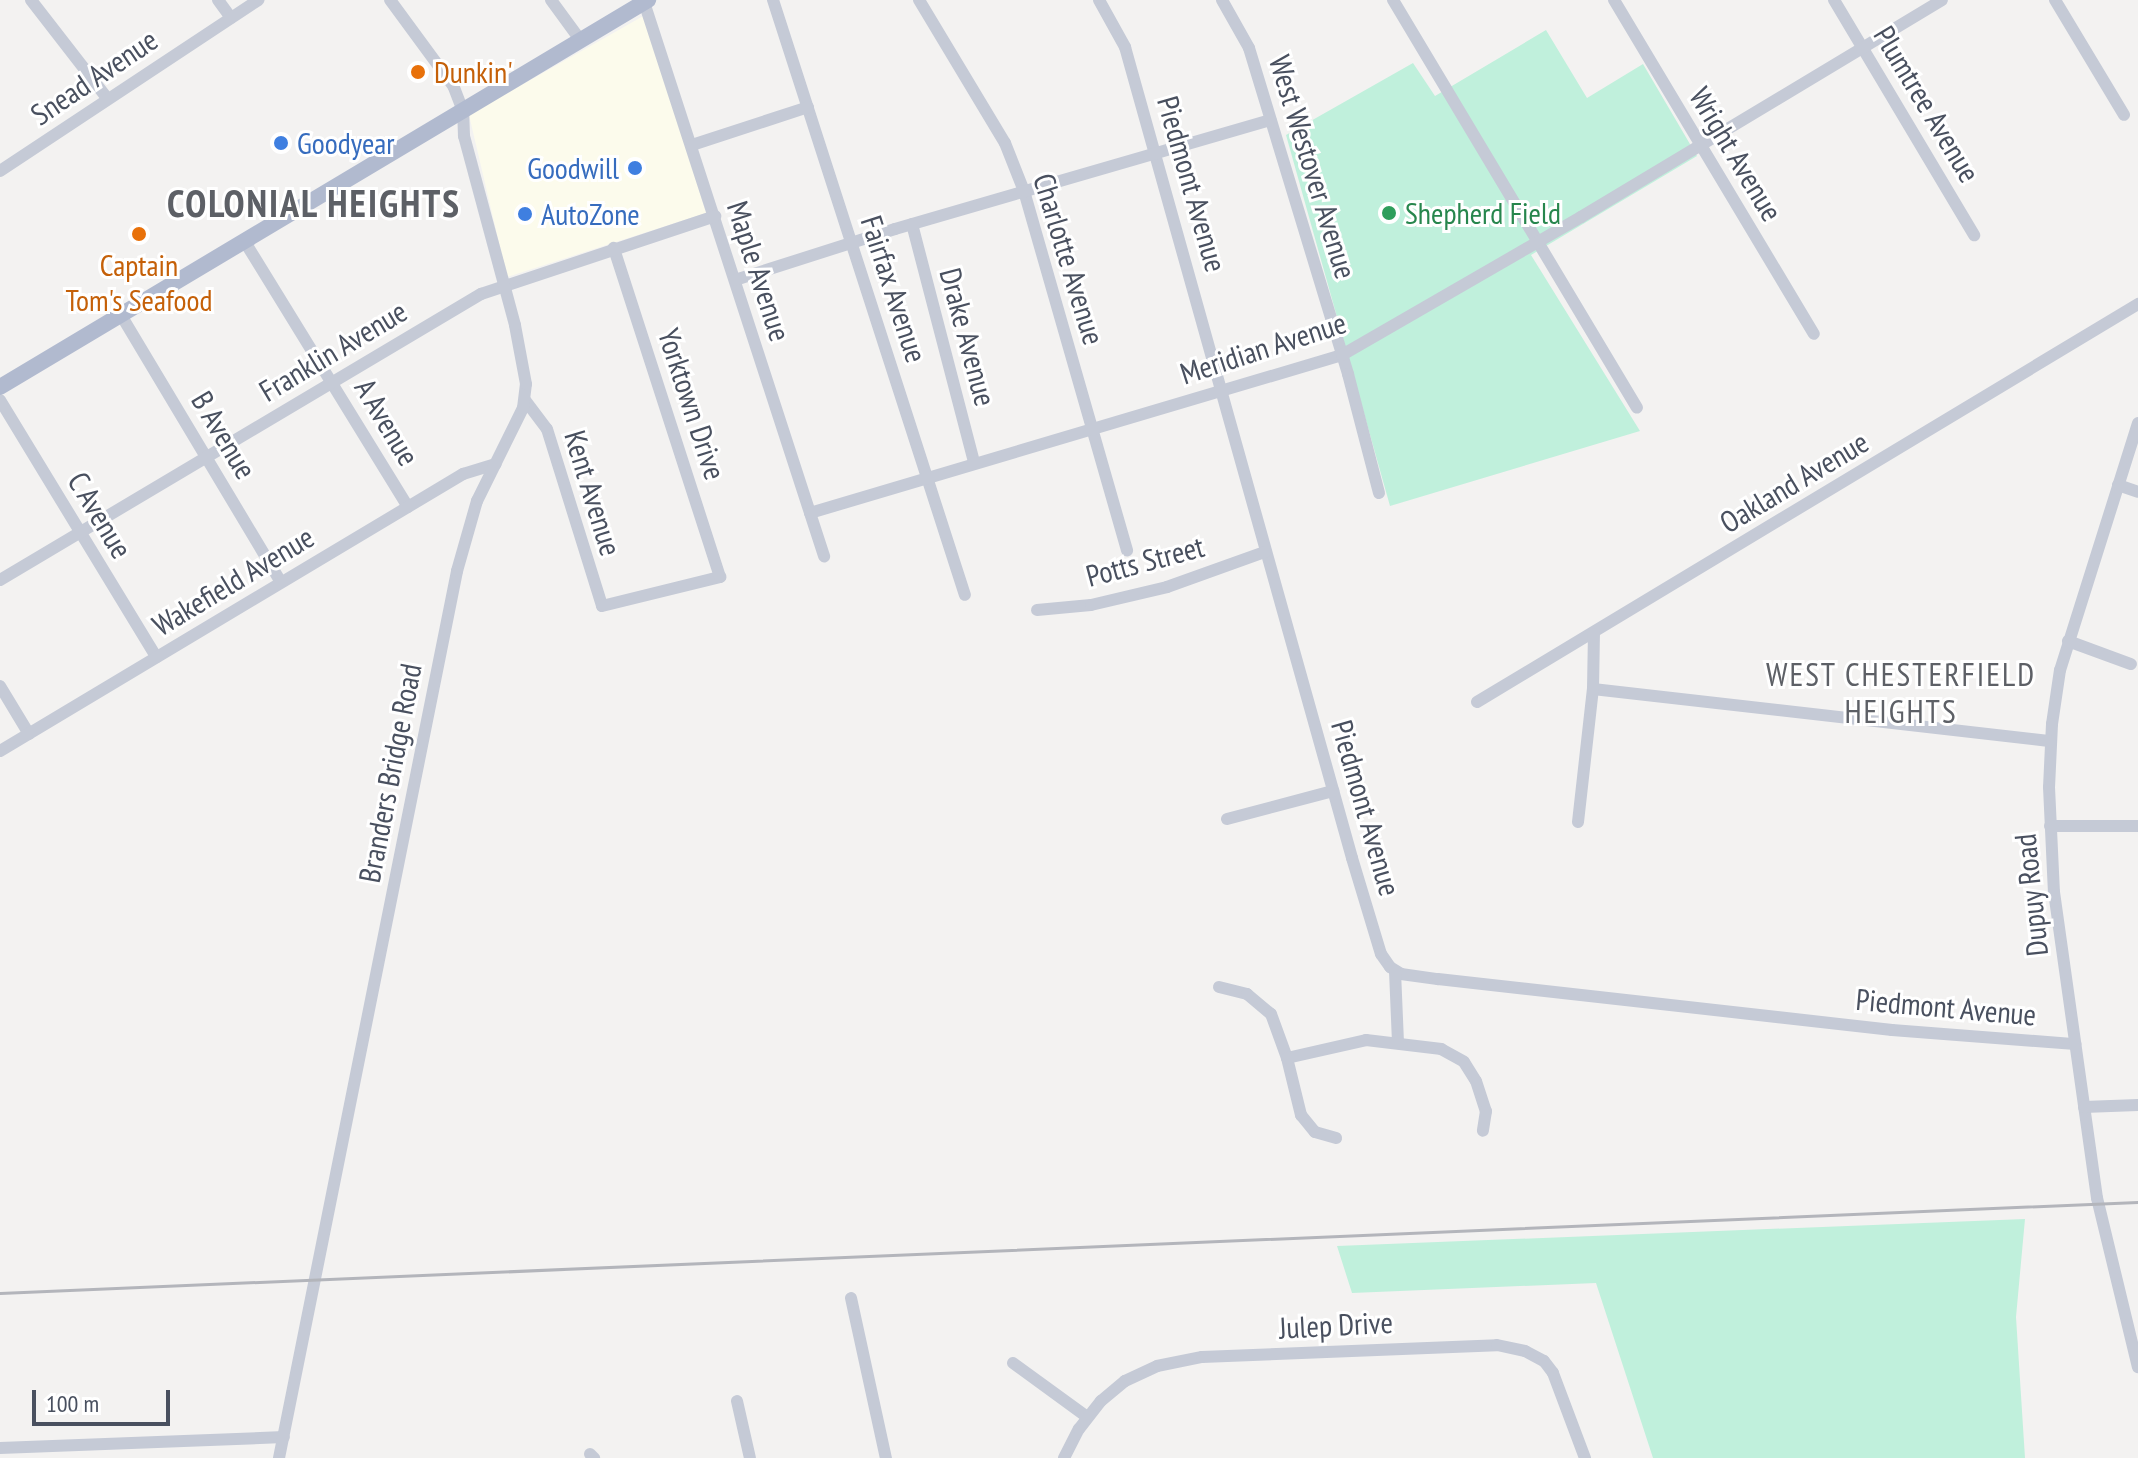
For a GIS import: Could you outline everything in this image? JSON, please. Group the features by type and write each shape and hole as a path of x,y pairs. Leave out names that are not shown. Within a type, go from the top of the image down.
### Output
{"main road":[{"path":"0,387 646,1"}],"street":[{"path":"31,0 107,98"},
{"path":"218,0 231,18"},
{"name":"Snead Avenue","path":"0,171 258,0"},
{"name":"Branders Bridge Road","path":"279,1458 464,541 525,400 522,355 464,136 463,111 454,87 390,0"},
{"path":"551,0 581,41"},
{"name":"Fairfax Avenue","path":"773,0 965,595"},
{"name":"Charlotte Avenue","path":"919,0 1005,143 1024,191 1127,551"},
{"name":"Piedmont Avenue","path":"1099,0 1125,47 1333,791 1381,954 1395,971 1438,979 1892,1030 2075,1044"},
{"name":"West Westover Avenue","path":"1222,0 1249,48 1342,355 1379,493"},
{"path":"1393,0 1637,407"},
{"name":"Wright Avenue","path":"1614,0 1814,334"},
{"name":"Plumtree Avenue","path":"1834,0 1974,235"},
{"name":"Meridian Avenue","path":"810,513 1342,355 1538,242 1942,0"},
{"path":"2055,0 2124,115"},
{"name":"Maple Avenue","path":"646,1 824,556"},
{"path":"692,145 808,107"},
{"path":"735,280 912,224 1271,120"},
{"name":"Franklin Avenue","path":"0,580 468,300 503,284 715,216"},
{"name":"Drake Avenue","path":"912,224 974,462"},
{"name":"A Avenue","path":"245,242 408,507"},
{"name":"Yorktown Drive","path":"602,606 720,577 614,248"},
{"name":"Oakland Avenue","path":"1477,702 2138,304"},
{"name":"B Avenue","path":"121,315 281,582"},
{"name":"C Avenue","path":"0,400 156,657"},
{"name":"Kent Avenue","path":"525,400 547,429 602,606"},
{"name":"Dupuy Road","path":"2138,423 2068,641 2055,692 2050,826 2054,892 2102,1226 2138,1367"},
{"name":"Wakefield Avenue","path":"0,751 472,469 495,464"},
{"path":"2118,485 2138,492"},
{"name":"Potts Street","path":"1037,610 1091,605 1167,587 1265,552"},
{"path":"1578,822 1593,689 1594,634"},
{"path":"2068,641 2131,664"},
{"path":"0,686 29,734"},
{"path":"1593,689 2051,741"},
{"path":"1227,819 1333,791"},
{"path":"2050,826 2138,826"},
{"path":"1395,971 1398,1042"},
{"path":"1219,987 1247,994 1264,1005 1271,1014 1287,1058 1301,1115 1315,1132 1336,1138"},
{"path":"1287,1058 1356,1041 1398,1042 1441,1049 1464,1062 1476,1081 1486,1111 1483,1131"},
{"path":"2084,1107 2138,1105"},
{"path":"851,1298 886,1458"},
{"name":"Julep Drive","path":"1064,1458 1087,1417 1125,1381 1157,1366 1181,1360 1497,1345 1525,1351 1544,1361 1553,1373 1585,1458"},
{"path":"1013,1363 1087,1417"},
{"path":"737,1401 750,1458"},
{"path":"0,1448 284,1437"}],"shaded area":[{"path":"645,15 706,213 507,277 469,115"}],"green space":[{"path":"1546,30 1587,98 1643,64 1697,156 1531,255 1640,431 1390,506 1286,135 1413,63 1435,96"},
{"path":"2025,1219 2016,1317 2025,1458 1653,1458 1596,1283 1352,1293 1337,1246"}],"railway":[{"path":"0,1293 2138,1202"}],"place":[{"name":"Dunkin'","path":"418,72"},
{"name":"Goodyear","path":"281,143"},
{"name":"Goodwill","path":"635,168"},
{"name":"Shepherd Field","path":"1389,213"},
{"name":"AutoZone","path":"525,214"},
{"name":"Captain Tom's Seafood","path":"139,234"}],"district":[{"name":"COLONIAL HEIGHTS","path":"314,203"},
{"name":"WEST CHESTERFIELD HEIGHTS","path":"1901,694"}]}
